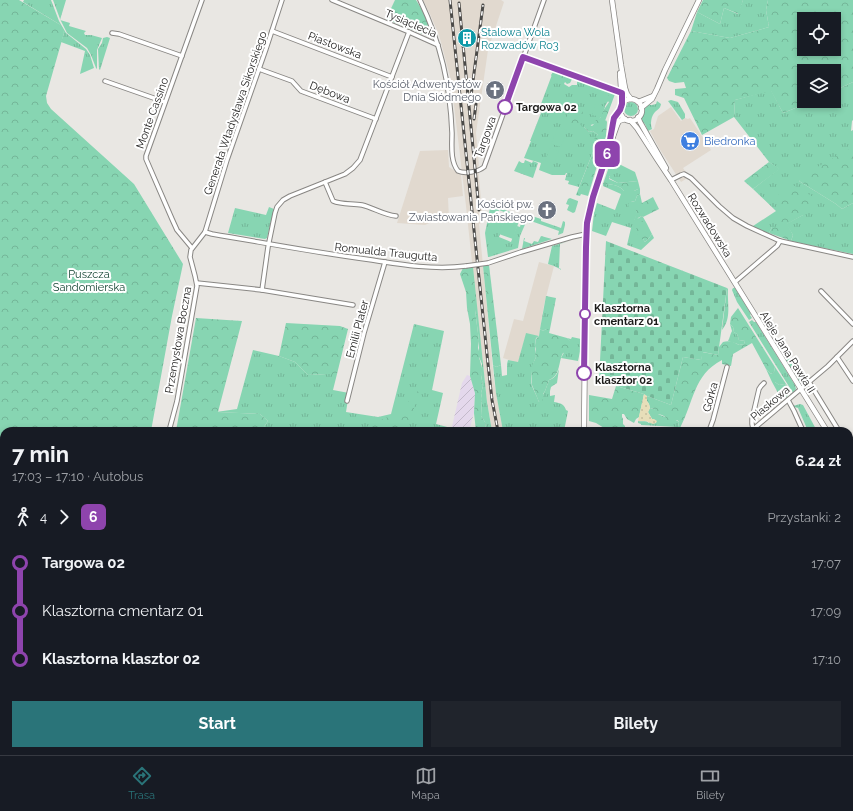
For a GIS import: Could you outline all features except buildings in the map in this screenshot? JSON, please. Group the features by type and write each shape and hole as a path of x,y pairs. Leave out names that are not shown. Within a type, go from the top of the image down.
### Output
{"street":[{"name":"Monte Cassino","path":"192,248 177,230 172,220 146,156 202,0"},
{"name":"Generała Władysława Sikorskiego","path":"205,232 227,160 282,0"},
{"name":"Tysiąclecia","path":"332,0 438,45"},
{"path":"420,0 438,45"},
{"name":"Targowa","path":"438,45 449,93 453,160 455,168 461,172 480,170 484,167 544,0"},
{"path":"608,151 614,118 620,110 622,104 620,65 612,0"},
{"path":"641,108 649,102 658,89 665,70 698,1"},
{"name":"Piastowska","path":"272,31 392,77"},
{"path":"262,290 269,244 275,213 278,207 283,200 290,196 345,174 360,160 409,32"},
{"path":"112,33 119,34 182,56"},
{"path":"523,57 622,93"},
{"path":"584,427 586,234 588,221 591,206 618,123 625,119 633,120 638,117 641,108 638,102 631,99 627,94 620,65"},
{"name":"Dębowa","path":"259,69 292,81 301,91 376,119"},
{"path":"105,81 165,102"},
{"path":"638,102 653,96"},
{"path":"622,104 627,99 631,99"},
{"path":"620,110 625,119"},
{"name":"Rozwadowska","path":"638,117 670,178"},
{"name":"Rozwadowska","path":"630,120 637,128 670,178 735,282"},
{"path":"670,178 681,174 691,178 733,218 780,241 853,257"},
{"path":"325,182 333,202 341,204 357,204 396,216"},
{"path":"192,248 205,232"},
{"name":"Romualda Traugutta","path":"205,232 327,254 418,266 458,267 488,263 586,234"},
{"path":"735,282 777,246 780,241"},
{"name":"Przemysłowa Boczna","path":"170,427 177,401 197,283 190,257 192,248"},
{"name":"Emilii Plater","path":"347,401 364,333 385,262"},
{"name":"Aleje Jana Pawła II","path":"735,282 825,427"},
{"path":"197,283 262,290 353,305"},
{"path":"821,291 853,324"},
{"name":"Piaskowa","path":"756,427 809,382 853,341"},
{"path":"837,357 853,381"},
{"name":"Górka","path":"710,427 727,366"},
{"path":"809,382 837,427"},
{"path":"752,427 752,419 759,389 764,383"},
{"path":"788,400 801,427"}],"shaded area":[{"path":"423,0 501,0 504,2 488,50 476,133 483,222 479,224 494,381 502,427 491,427 487,402 451,80 439,35"},
{"path":"671,107 681,121 685,118 690,118 711,150 683,168 689,177 681,182 650,131 654,129 658,116"},
{"path":"448,150 449,167 461,175 463,196 448,198 449,219 434,221 425,225 397,223 420,151"},
{"path":"539,262 554,266 544,305 539,336 526,334 518,363 503,358 514,319 523,321"},
{"path":"467,375 470,376 475,393 474,413 470,427 452,427 462,383"}],"green space":[{"name":"Puszcza Sandomierska","path":"0,0 19,0 59,24 64,33 46,96 47,103 51,109 134,184 183,264 152,427 0,427"},
{"path":"24,0 51,0 59,21 66,33 86,49 90,55 94,68 80,74 85,51 61,42 64,33 59,24 23,2"},
{"path":"53,0 66,0 60,19"},
{"path":"395,0 416,0 430,27 432,36 430,37 386,19"},
{"path":"703,0 743,0 739,14 724,8 720,24 697,12"},
{"path":"743,0 768,0 766,10 769,27 730,38 691,31 697,12 720,24 724,8 738,14"},
{"path":"768,0 853,0 853,82 841,88 841,64 797,64 797,107 783,113 771,91 735,100 734,117 702,135 684,98 675,95 675,89 686,88 684,82 675,83 669,81 667,78 691,31 730,38 769,27 766,10"},
{"path":"61,20 70,23 69,26 86,31 84,33 85,35 102,38 97,50 97,69 87,48 67,33"},
{"path":"103,38 110,38 100,70 98,49"},
{"path":"553,72 572,79 570,83 567,84 565,82 564,84 569,87 572,85 577,85 578,81 615,94 612,95 605,106 601,117 594,124 584,127 589,132 593,131 598,135 579,187 568,184 569,181 565,180 567,173 565,175 552,175 539,170 541,163 524,158 541,113 538,112"},
{"path":"553,72 565,76 562,84 550,83 551,79 553,78 551,75"},
{"path":"853,82 853,120 851,131 853,130 853,148 799,181 842,209 853,203 853,254 791,241 793,235 786,224 803,215 780,204 780,227 772,227 769,233 750,228 776,211 753,189 779,169 769,162 734,117 735,100 771,90 783,113 797,107 841,108 841,88"},
{"path":"610,94 615,94 605,121 606,120 607,122 606,136 588,196 581,194 580,196 576,195 593,152 594,139 598,135 593,131 589,132 584,127 586,124 592,126 595,121 601,117 601,114 609,102 604,99"},
{"path":"671,100 678,102 685,114 685,118 682,120 668,101"},
{"path":"657,101 661,104 661,106 653,116 651,122 652,129 648,131 645,124 641,120 642,115 648,105 656,104"},
{"path":"628,102 634,102 638,106 638,112 634,116 628,116 624,112 624,106"},
{"path":"595,104 605,107 601,117 592,115"},
{"path":"568,105 578,109 582,108 583,115 579,114 583,118 581,119 582,122 580,124 582,127 580,131 569,129 561,122 563,117 567,117 567,114 570,113"},
{"path":"558,127 567,130 561,147 551,144"},
{"path":"853,147 853,203 842,209 799,181 805,174"},
{"path":"550,148 559,151 554,164 545,161"},
{"path":"525,160 532,163 533,161 538,163 533,178 514,171 519,161 524,163"},
{"path":"611,161 613,161 613,172 609,179 618,183 638,181 640,189 634,191 624,191 618,186 603,184"},
{"path":"613,161 635,172 638,181 618,183 609,178 613,167"},
{"path":"769,162 780,169 753,189 744,181"},
{"path":"603,184 618,186 624,191 634,191 640,189 640,194 637,196 635,201 631,202 636,207 637,214 634,221 642,216 647,224 645,224 643,239 645,242 652,234 654,238 641,250 627,245 631,228 612,222 606,236 592,231 597,203 615,210 621,194 603,186"},
{"path":"793,185 820,201 805,214 787,224 793,235 791,241 769,233 772,227 780,227 780,204 775,197"},
{"path":"640,194 642,203 653,197 659,209 638,218 637,222 633,223 636,215 636,209 635,207 632,210 629,209 628,203 635,201 637,196"},
{"path":"570,198 578,201 575,212 573,213 567,210 569,205 566,204"},
{"path":"491,203 510,212 509,214 499,210 496,219 504,222 499,237 511,242 517,226 520,227 522,218 527,220 520,236 518,248 488,257 485,233"},
{"path":"269,207 274,209 267,238 265,239 228,233 235,208 266,215"},
{"path":"507,213 520,218 513,239 499,234"},
{"path":"532,216 561,228 563,221 565,222 563,233 558,235 559,231 531,221 529,224"},
{"path":"643,221 647,224 652,234 645,242 643,239 639,240 636,229 639,222"},
{"path":"541,236 552,239 522,249 524,238 524,241 532,244 534,241 538,242"},
{"path":"569,241 560,244 559,268 561,269 560,270 548,264 552,246"},
{"path":"606,241 727,288 718,355 703,352 701,360 683,357 671,405 644,394 599,381"},
{"path":"489,265 501,365 496,367 493,365 483,266"},
{"path":"473,267 475,310 479,341 478,348 482,368 481,375 483,386 481,393 481,416 485,422 486,427 476,427 474,413 475,393 470,376 470,324 466,292 460,274 463,268"},
{"path":"475,286 487,402 491,427 486,427 485,422 481,416 481,393 483,386 481,375 482,364 479,357 479,341 475,310"},
{"path":"727,288 728,315 722,330"},
{"path":"735,288 751,314 750,315 752,318 749,320 737,302 732,290"},
{"path":"546,296 556,298 550,329 543,331 540,329"},
{"path":"738,308 775,367 774,372 771,374 766,369 752,343 733,354 731,366 722,364 722,360 712,366 705,373 695,390 680,427 678,427 679,422 677,420 672,420 671,423 660,414 656,414 654,409 650,408 647,401 647,396 671,405 683,357 701,360 702,352 718,355 719,347 723,342 727,341 739,345 744,344 745,341 739,340 730,324 731,317"},
{"path":"196,318 242,321 218,412 260,414 268,421 264,427 177,427"},
{"path":"752,320 756,322 795,385 796,389 793,393 749,322"},
{"path":"286,323 340,326 348,329 337,374 308,375 295,362 279,356"},
{"path":"414,324 444,331 432,390 443,393 436,424 447,427 264,427 268,421 260,414 216,412 237,409 253,350 279,356 295,362 308,375 337,374 333,390 349,393 346,412 378,417 391,414"},
{"path":"730,324 739,340 745,341 744,344 739,345 728,341 732,331"},
{"path":"540,329 543,331 550,329 549,333 567,338 573,343 569,352 563,353 556,375 549,380 543,394 543,400 539,402 532,385 531,368 536,357 536,339 539,336"},
{"path":"526,333 539,336 536,338 536,357 532,368 531,379 532,386 539,402 549,380 556,376 559,369 557,383 551,387 550,396 555,395 554,402 563,405 568,411 565,427 502,427 493,365 496,367 501,365 502,376 507,375 508,360 518,362"},
{"path":"572,337 581,339 578,361 561,358 570,341 567,338 571,339"},
{"path":"787,355 805,383 800,382 784,357"},
{"path":"775,367 788,387 785,384 779,385 772,382 766,369 771,374 774,372"},
{"path":"772,382 779,385 785,384 791,393 782,400"},
{"path":"616,386 644,394 639,417 634,423 627,419 624,414 622,414 622,417 625,427 602,427 589,421 589,395 612,399"},
{"path":"420,389 408,427 367,427 373,423 403,411 409,400"},
{"path":"800,404 803,405 815,427 806,427 798,408 793,406"},
{"path":"650,408 654,409 658,414 672,420 676,420 679,422 678,427 641,425 638,423 638,421 645,421 649,423 652,419 648,412"}],"sand":[{"path":"644,394 647,396 647,401 650,406 648,412 652,419 657,421 656,423 653,424 646,421 638,421"}],"railway":[{"path":"450,0 492,400 497,427"},
{"path":"459,3 479,210"},
{"path":"471,96 483,5"},
{"path":"474,119 476,104"}],"bus line":[{"name":"6","path":"505,107 523,57 622,93 622,104 620,106 620,110 614,118 608,151 593,197 587,223 584,373"}],"place":[{"name":"Stalowa Wola Rozwadów Ro3","path":"467,38"},
{"name":"Kościół Adwentystów Dnia Siódmego","path":"495,90"},
{"name":"Targowa 02","path":"505,107"},
{"name":"Biedronka","path":"690,141"},
{"name":"Kościół pw. Zwiastowania Pańskiego","path":"547,210"},
{"name":"Klasztorna cmentarz 01","path":"585,314"},
{"name":"Klasztorna klasztor 02","path":"584,373"}]}
